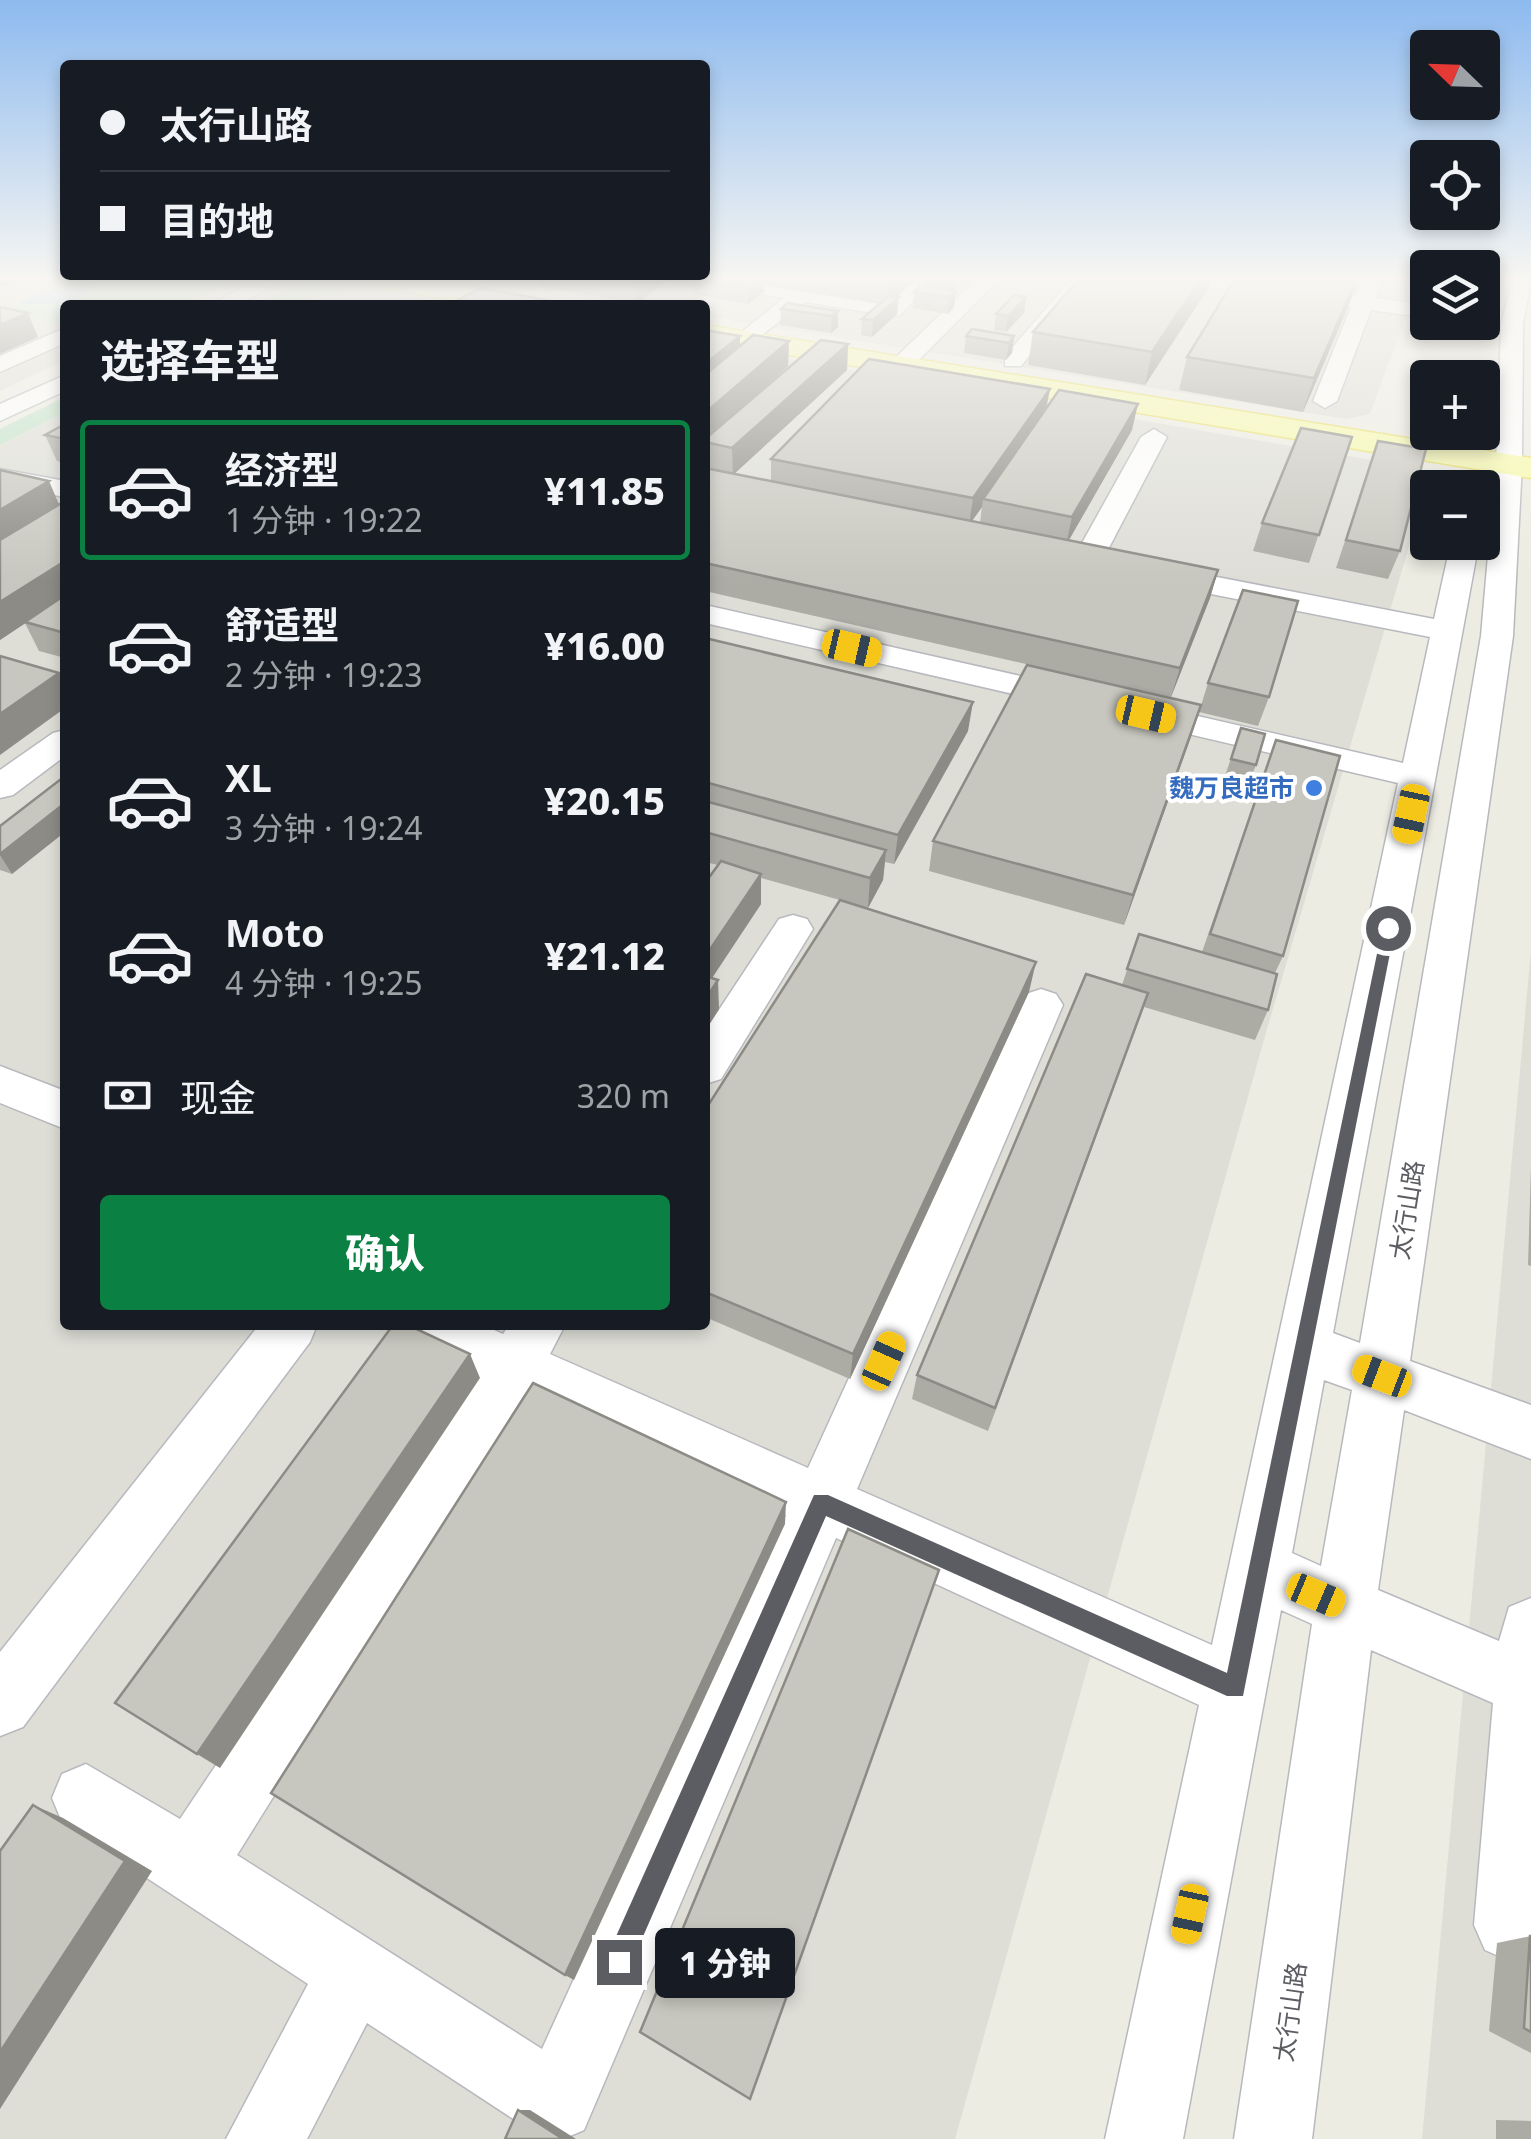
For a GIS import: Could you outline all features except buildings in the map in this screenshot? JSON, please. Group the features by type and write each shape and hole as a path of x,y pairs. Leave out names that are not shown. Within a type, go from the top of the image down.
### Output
{"main road":[{"path":"990,380 1496,464"}],"street":[{"path":"1325,401 1333,380"},
{"name":"太行山路","path":"1273,2139 1345,1607 1497,636 1499,380"},
{"path":"0,414 60,384"},
{"path":"1154,437 1077,559 1448,631"},
{"path":"0,477 60,488"},
{"path":"1144,2139 1462,560"},
{"path":"710,615 1418,776"},
{"path":"0,788 60,744"},
{"path":"710,1059 794,929"},
{"path":"86,1798 556,2103 1041,1006"},
{"path":"0,1084 60,1109"},
{"path":"0,1704 287,1330"},
{"path":"441,1330 526,1345 821,1503 1235,1688"},
{"path":"190,1866 526,1345"},
{"path":"1303,1346 1531,1432"},
{"path":"1259,1570 1345,1607 1529,1658 1510,1925"},
{"path":"265,2139 354,1973"}],"shaded area":[{"path":"0,380 23,380 0,391"},
{"path":"710,380 907,380 1416,470 1410,470 1410,543 1265,1036 955,2139 0,2139 0,445 60,415 60,1330 710,1330"},
{"path":"1102,380 1382,380 1370,414 1346,419"},
{"path":"1531,950 1531,2139 1422,2139 1474,1574"}],"green space":[{"path":"60,399 60,415 0,445 0,429"}],"place":[{"name":"魏万良超市","path":"1314,788"}],"route":[{"path":"619,1962 821,1503 1235,1688 1388,928"}]}
